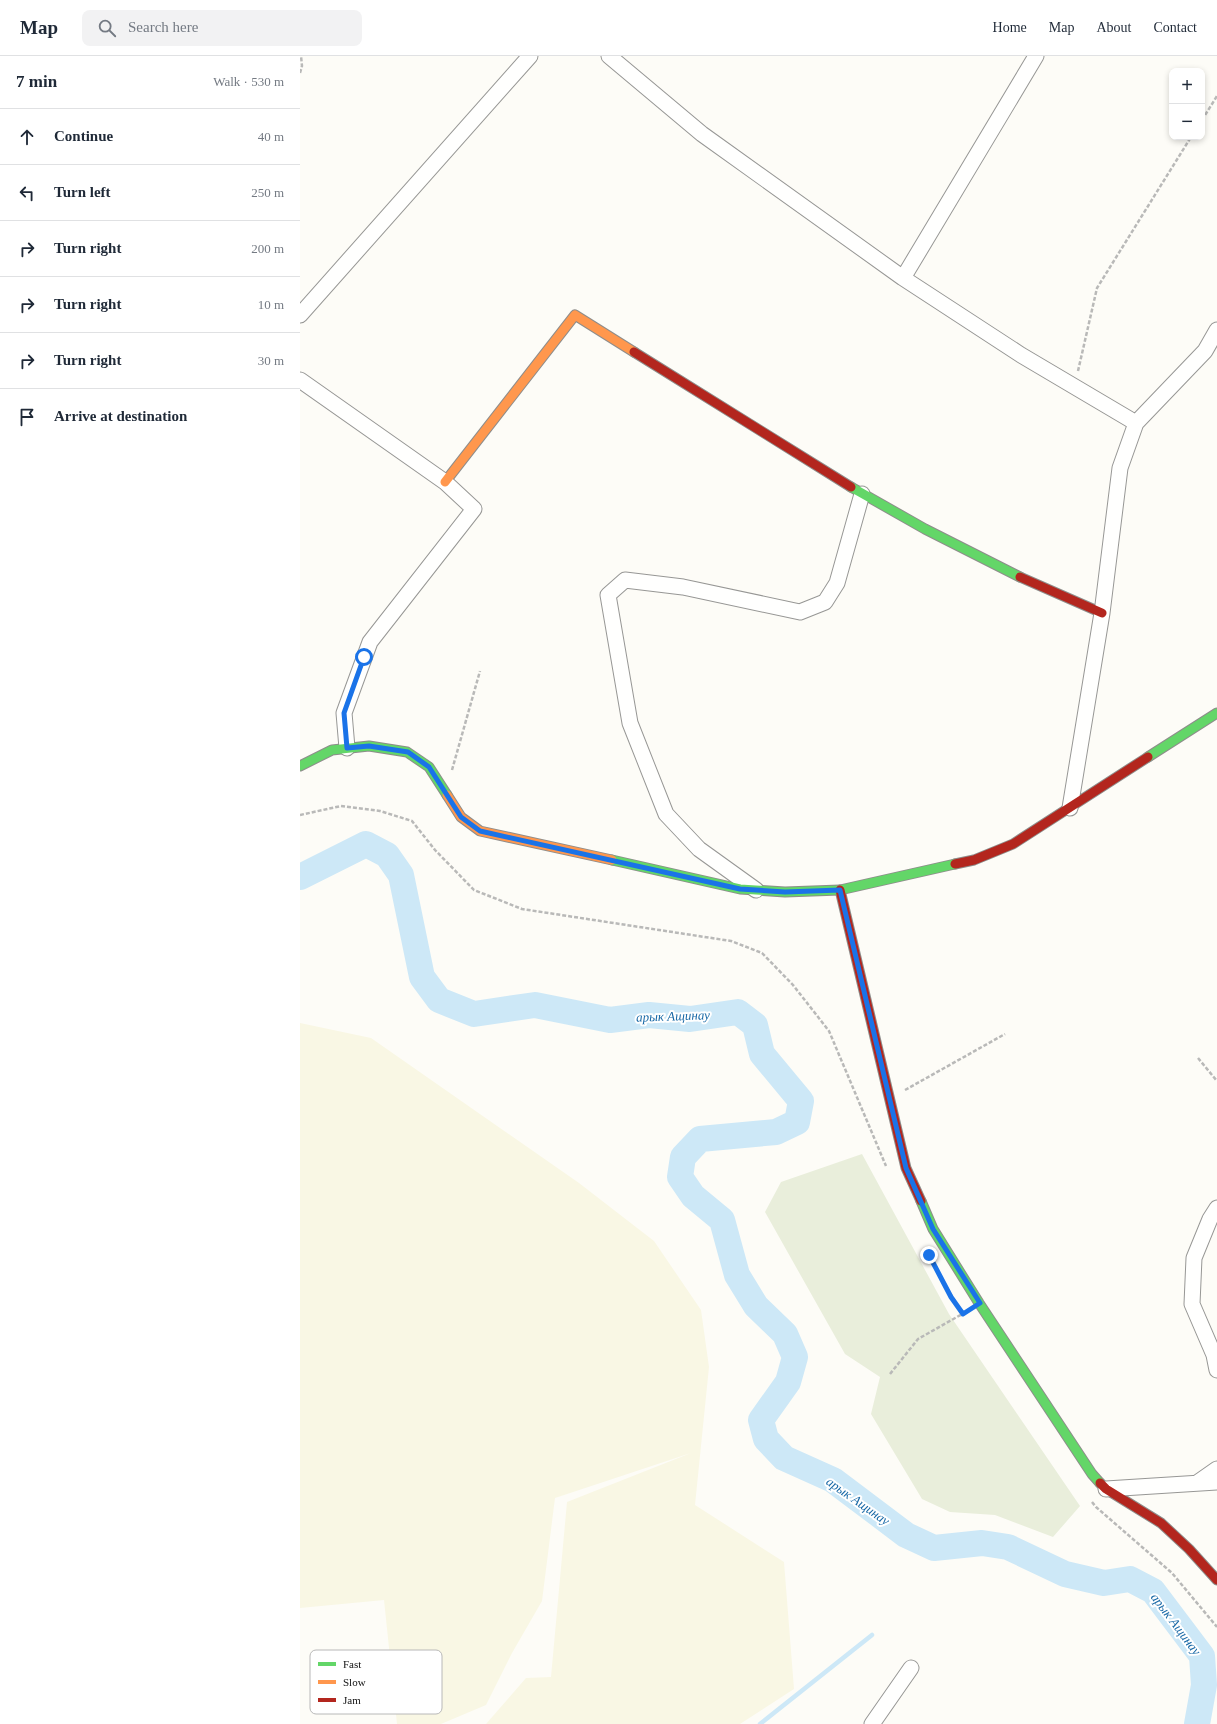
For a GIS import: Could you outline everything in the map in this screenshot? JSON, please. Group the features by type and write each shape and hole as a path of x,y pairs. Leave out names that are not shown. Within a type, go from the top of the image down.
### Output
{"street":[{"path":"300,316 530,56"},
{"path":"608,56 702,134 903,278 1021,355 1136,423"},
{"path":"903,278 1036,56"},
{"path":"445,482 575,315 862,494 925,529 1007,571 1102,613"},
{"path":"1070,808 1102,613 1120,468 1136,423 1205,351 1217,330"},
{"path":"300,380 445,482 474,509 370,642 344,713 347,748"},
{"path":"757,890 699,849 666,814 630,723 608,595 624,580 683,587 800,612 825,602 837,583 862,494"},
{"path":"300,766 332,750 347,748 369,746 408,752 429,767 461,817 480,831 740,889 785,892 840,890 974,860 1013,844 1217,713"},
{"path":"840,890 888,1099 906,1168 933,1229 1092,1474 1106,1489 1161,1523 1189,1549 1217,1580"},
{"path":"1217,1208 1210,1219 1194,1258 1192,1304 1214,1355 1217,1370"},
{"path":"1196,1484 1217,1469"},
{"path":"1106,1489 1217,1482"},
{"path":"872,1724 911,1668"}],"path":[{"path":"300,73 302,66 301,56"},
{"path":"1205,115 1217,96"},
{"path":"1074,386 1097,288 1189,140"},
{"path":"452,770 480,671"},
{"path":"300,815 340,806 380,811 412,821 435,850 474,890 522,909 731,941 762,953 794,986 829,1031 887,1170"},
{"path":"888,1099 1005,1034"},
{"path":"1198,1058 1217,1081"},
{"path":"944,1283 967,1320"},
{"path":"890,1374 918,1339 980,1303"},
{"path":"1091,1501 1172,1573 1217,1627"}],"shaded area":[{"path":"300,1023 371,1038 579,1183 654,1241 701,1310 709,1367 695,1505 784,1562 794,1689 740,1724 486,1724 526,1678 551,1677 567,1502 691,1453 555,1498 542,1601 512,1653 486,1705 441,1724 397,1724 396,1714 442,1714 442,1650 389,1650 384,1600 300,1608"}],"green space":[{"path":"862,1154 949,1314 1080,1506 1053,1537 995,1515 950,1512 922,1499 871,1414 880,1377 845,1354 765,1212 781,1182"}],"waterway":[{"name":"арык Ащинау","path":"300,877 366,844 387,855 401,875 422,977 439,1000 474,1014 535,1005 610,1020 649,1015 690,1019 738,1012 755,1025 762,1054 801,1101 797,1122 776,1132 700,1139 683,1157 680,1177 693,1196 722,1220 737,1275 756,1306 785,1334 795,1357 788,1382 761,1420 766,1439 784,1458 833,1480 906,1535 934,1548 982,1543 1008,1547 1065,1574 1104,1583 1130,1579 1153,1591 1202,1656 1204,1685 1197,1724"},
{"path":"760,1724 872,1635"}],"traffic: fast":[{"path":"851,487 925,529 1020,577"},
{"path":"1148,757 1217,713"},
{"path":"300,766 332,750 369,746 407,752 429,767 447,795"},
{"path":"612,860 740,889 785,892 840,890 955,864"},
{"path":"921,1201 933,1229 979,1303 1092,1474 1100,1483"}],"traffic: slow":[{"path":"445,482 575,315 634,352"},
{"path":"447,795 461,817 480,831 612,860"}],"traffic: jam":[{"path":"634,352 851,487"},
{"path":"1020,577 1102,613"},
{"path":"955,864 974,860 1013,844 1148,757"},
{"path":"840,890 906,1168 921,1201"},
{"path":"1100,1483 1106,1489 1161,1523 1189,1549 1217,1580"}],"route":[{"path":"364,657 344,713 347,748 369,746 408,752 429,767 461,817 480,831 740,889 785,892 840,890 888,1099 906,1168 933,1229 980,1303 963,1314 951,1297 929,1255"}]}
